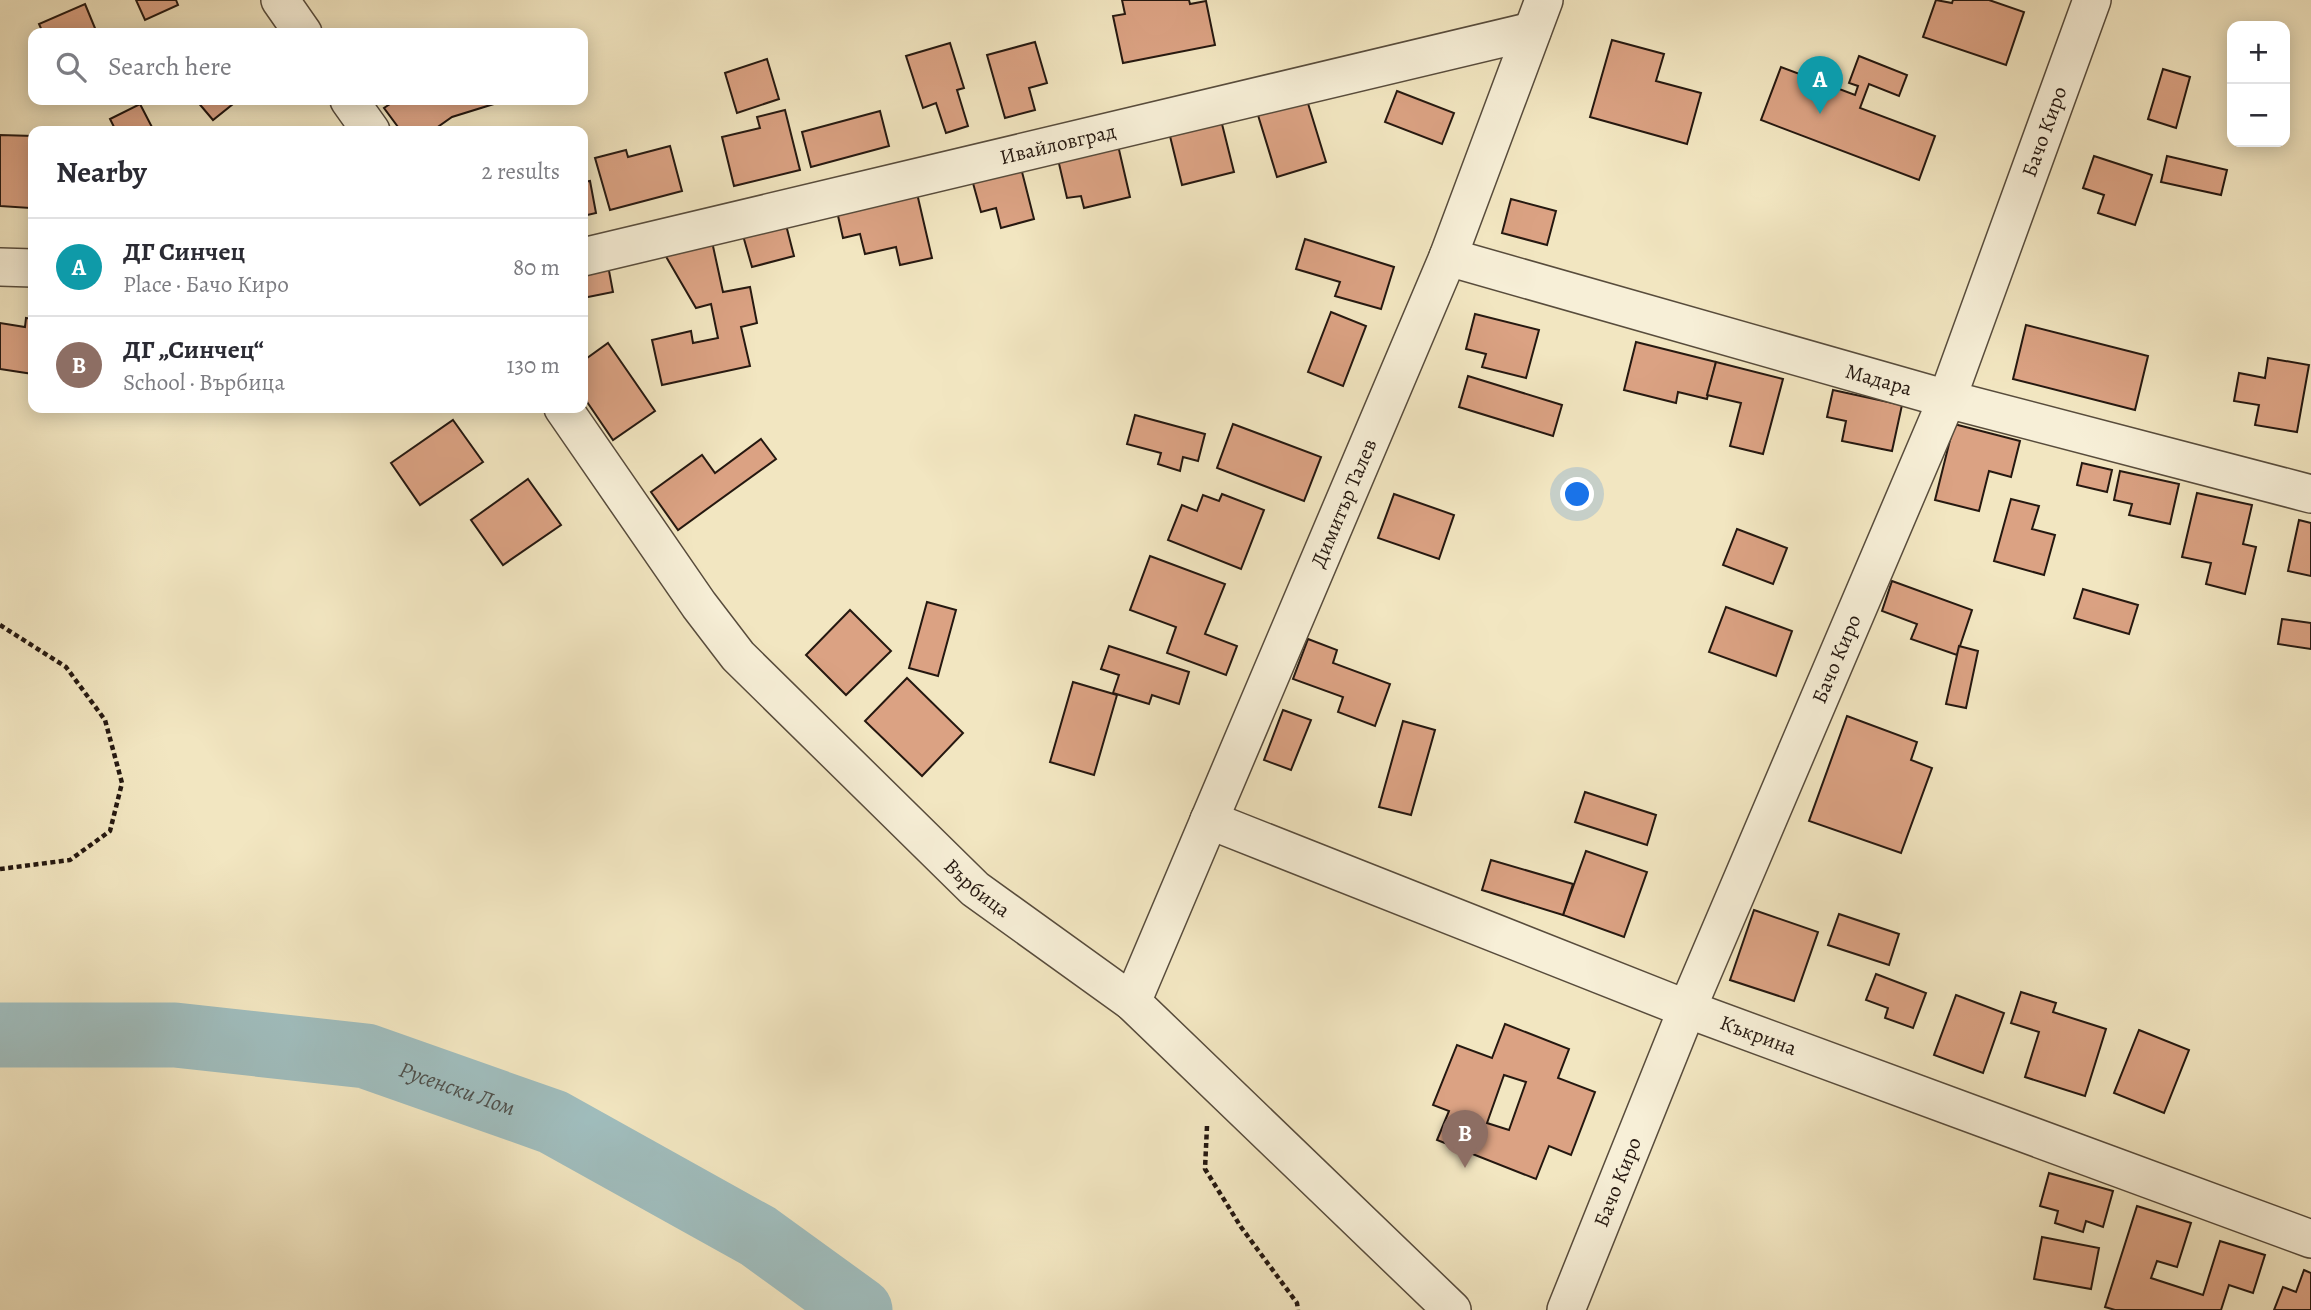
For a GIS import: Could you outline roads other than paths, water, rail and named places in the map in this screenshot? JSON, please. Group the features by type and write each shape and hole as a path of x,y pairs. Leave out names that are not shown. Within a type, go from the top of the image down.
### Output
{"street":[{"path":"279,0 299,28"},
{"name":"Бачо Киро","path":"1566,1310 1687,1009 1947,398 2092,0"},
{"name":"Ивайловград","path":"588,256 1538,15"},
{"name":"Димитър Талев","path":"1132,1002 1448,257 1538,15"},
{"path":"353,105 367,126"},
{"name":"Мадара","path":"1448,257 1947,398 2311,494"},
{"path":"0,267 28,268"},
{"name":"Върбица","path":"566,413 699,605 738,656 975,889 1132,1002 1209,1080 1279,1141 1452,1310"},
{"name":"Къкрина","path":"1209,820 1687,1009 2311,1239"}],"waterway":[{"name":"Русенски Лом","path":"0,1035 175,1035 366,1056 553,1122 758,1236 860,1310"}],"place":[{"name":"ДГ Синчец","path":"1820,114"},
{"name":"ДГ „Синчец“","path":"1465,1168"}]}
